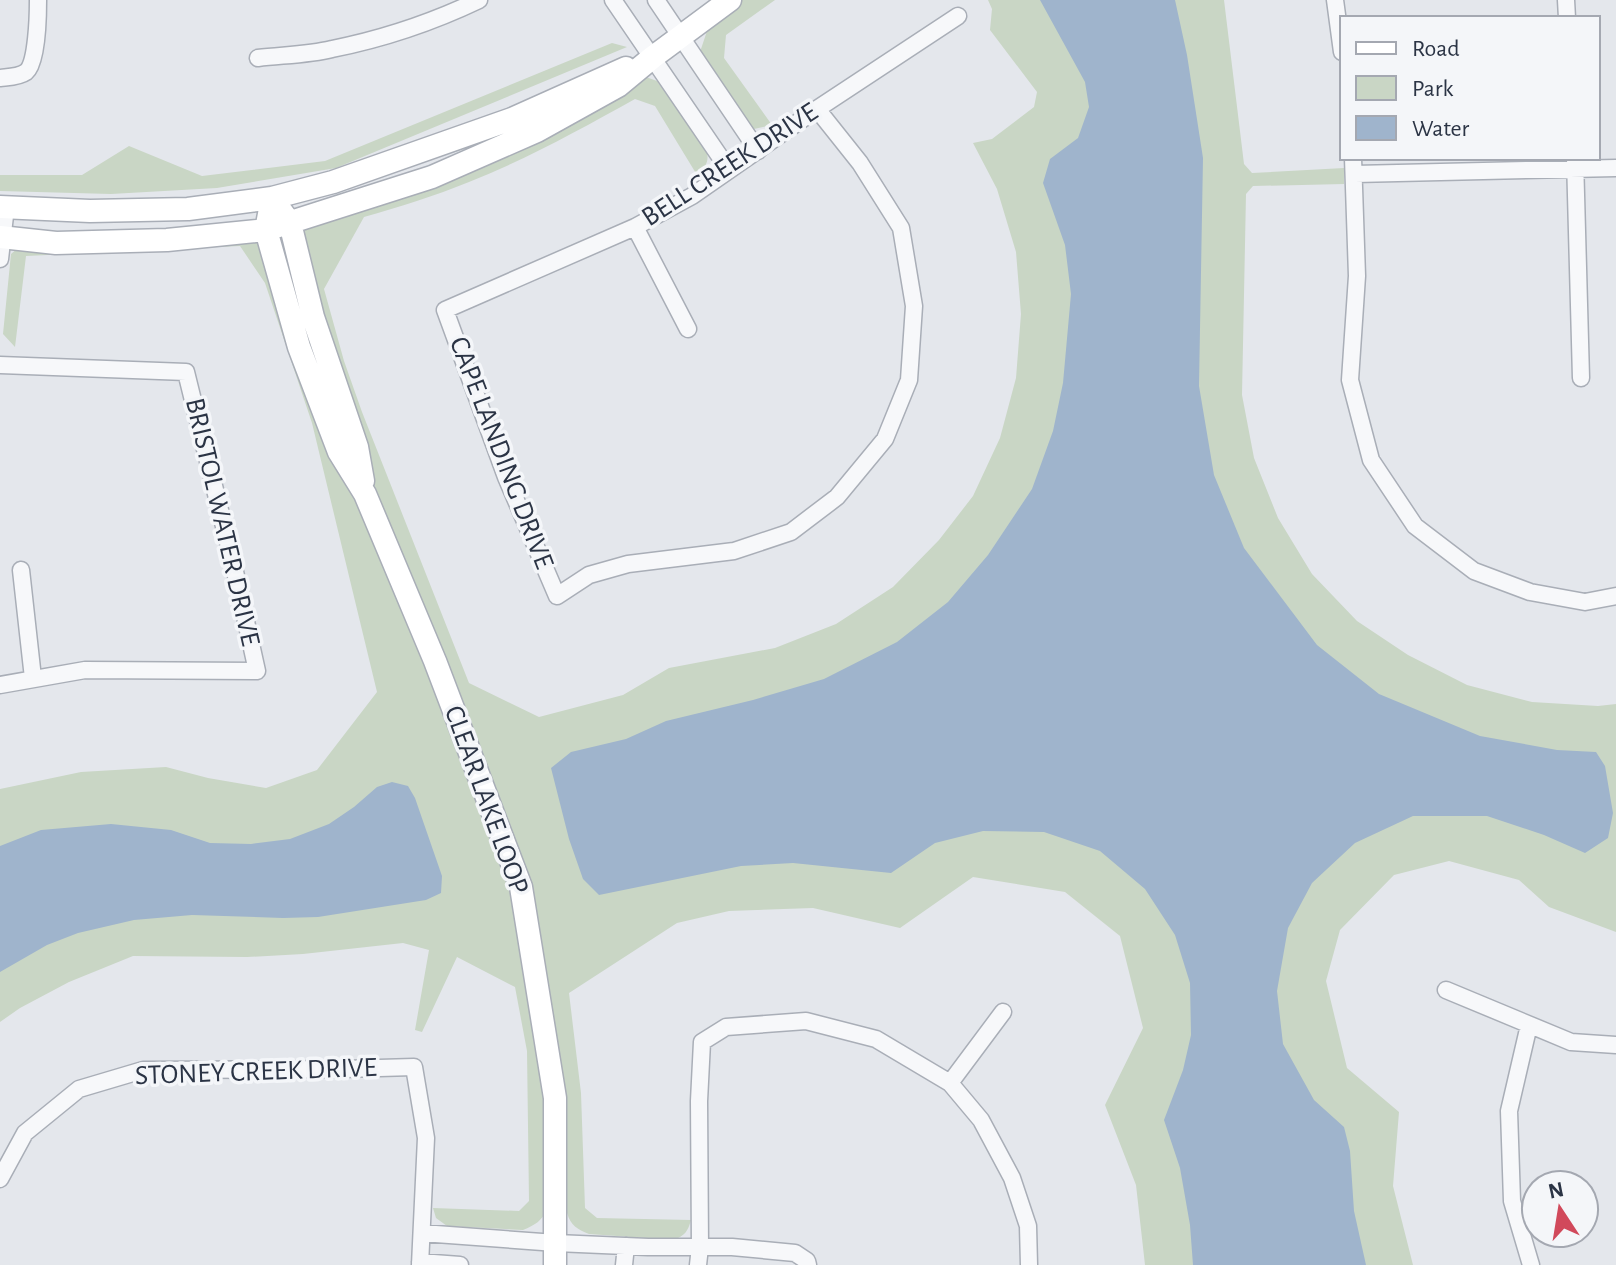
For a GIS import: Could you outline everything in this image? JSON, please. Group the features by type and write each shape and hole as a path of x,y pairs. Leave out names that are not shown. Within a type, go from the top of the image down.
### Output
{"street":[{"path":"0,78 23,74 31,66 38,0"},
{"path":"258,58 330,50 400,31 456,5 479,0"},
{"path":"613,0 729,170"},
{"path":"656,0 758,151"},
{"path":"653,57 512,119 333,182 272,198 188,209 90,211 3,207 1,245 167,240 266,230 432,177 537,131 618,86 730,0"},
{"path":"1335,0 1340,37"},
{"name":"BELL CREEK DRIVE","path":"445,310 635,227 692,196 958,16"},
{"name":"CAPE LANDING DRIVE","path":"445,310 506,477 557,596 589,575 628,564 734,551 791,532 837,497 885,439 909,380 914,306 901,228 860,163 817,109"},
{"path":"1576,164 1581,378"},
{"path":"1616,168 1576,164 1354,166 1357,276 1350,380 1371,460 1415,526 1474,571 1530,592 1585,602 1616,596"},
{"name":"CLEAR LAKE LOOP","path":"272,198 290,223 313,317 357,447 365,494"},
{"name":"CLEAR LAKE LOOP","path":"272,198 266,230 299,347 339,452 365,494 435,661 521,887 555,1098 555,1254"},
{"path":"635,227 688,329"},
{"name":"BRISTOL WATER DRIVE","path":"0,365 186,372 257,671 85,670 33,678"},
{"path":"0,685 33,678 21,570"},
{"path":"1446,990 1571,1042 1616,1045"},
{"path":"950,1083 1003,1012"},
{"path":"698,1265 702,1042 726,1027 806,1021 876,1039 950,1083 981,1120 1012,1178 1028,1226 1029,1265"},
{"path":"1529,1025 1509,1111 1512,1201 1531,1265"},
{"name":"STONEY CREEK DRIVE","path":"0,1179 25,1133 79,1089 143,1070 414,1067 426,1138 422,1233"},
{"path":"460,1265 420,1264 422,1233 555,1254 626,1246 732,1247 795,1253 808,1265"},
{"path":"624,1265 626,1246"}],"green space":[{"path":"742,0 775,0 726,35 724,58 772,125 754,129 700,52 709,25"},
{"path":"988,0 1224,0 1244,164 1252,173 1344,168 1344,184 1253,186 1246,194 1242,395 1254,458 1278,518 1312,574 1357,621 1408,655 1467,685 1532,702 1598,706 1616,704 1616,932 1549,907 1519,880 1449,861 1394,875 1340,930 1326,981 1347,1068 1399,1112 1393,1186 1413,1265 1145,1265 1136,1185 1105,1105 1143,1028 1120,936 1065,892 973,877 900,928 813,908 729,911 677,923 569,993 581,1093 585,1208 597,1218 691,1220 685,1233 673,1240 589,1234 575,1226 567,1213 565,1112 555,1026 536,933 376,498 319,321 301,243 305,225 646,77 657,81 706,149 706,164 697,175 655,106 635,99 491,173 430,197 364,217 324,289 362,412 469,683 539,717 623,695 669,668 775,648 836,624 893,587 939,540 973,496 1000,438 1016,378 1021,314 1016,252 997,189 973,143 992,139 1034,107 1037,92 990,30 992,9"},
{"path":"612,43 627,47 336,168 217,188 111,194 0,191 0,175 82,175 129,146 202,176 325,161"},
{"path":"265,232 356,490 435,682 508,882 543,1083 547,1209 538,1222 523,1230 447,1226 436,1218 433,1208 519,1211 529,1201 527,1051 515,987 457,957 422,1032 415,1030 429,950 403,943 247,957 133,956 69,982 0,1022 0,789 81,772 166,767 266,788 317,770 377,692 312,423 265,283 240,246 26,256 15,347 3,334 11,254 24,243"}],"water":[{"path":"1040,0 1175,0 1203,158 1199,386 1214,475 1244,548 1317,645 1379,694 1480,736 1557,750 1596,752 1605,766 1613,813 1608,838 1585,853 1487,816 1413,816 1355,843 1312,883 1288,928 1277,991 1283,1044 1314,1100 1344,1127 1350,1151 1354,1211 1366,1265 1193,1265 1180,1168 1164,1120 1183,1070 1191,1035 1190,983 1175,935 1145,889 1100,851 1044,832 983,831 935,843 891,873 793,863 741,866 599,895 583,879 569,839 551,768 571,752 626,739 666,721 824,679 897,642 948,602 988,555 1032,489 1053,431 1063,383 1071,294 1065,245 1043,183 1050,159 1078,138 1089,107 1085,82"},
{"path":"392,782 408,786 415,798 442,876 441,893 426,900 318,917 192,915 134,920 78,933 47,945 0,972 0,846 41,830 111,824 171,830 210,843 251,844 290,839 329,824 377,787"}]}
